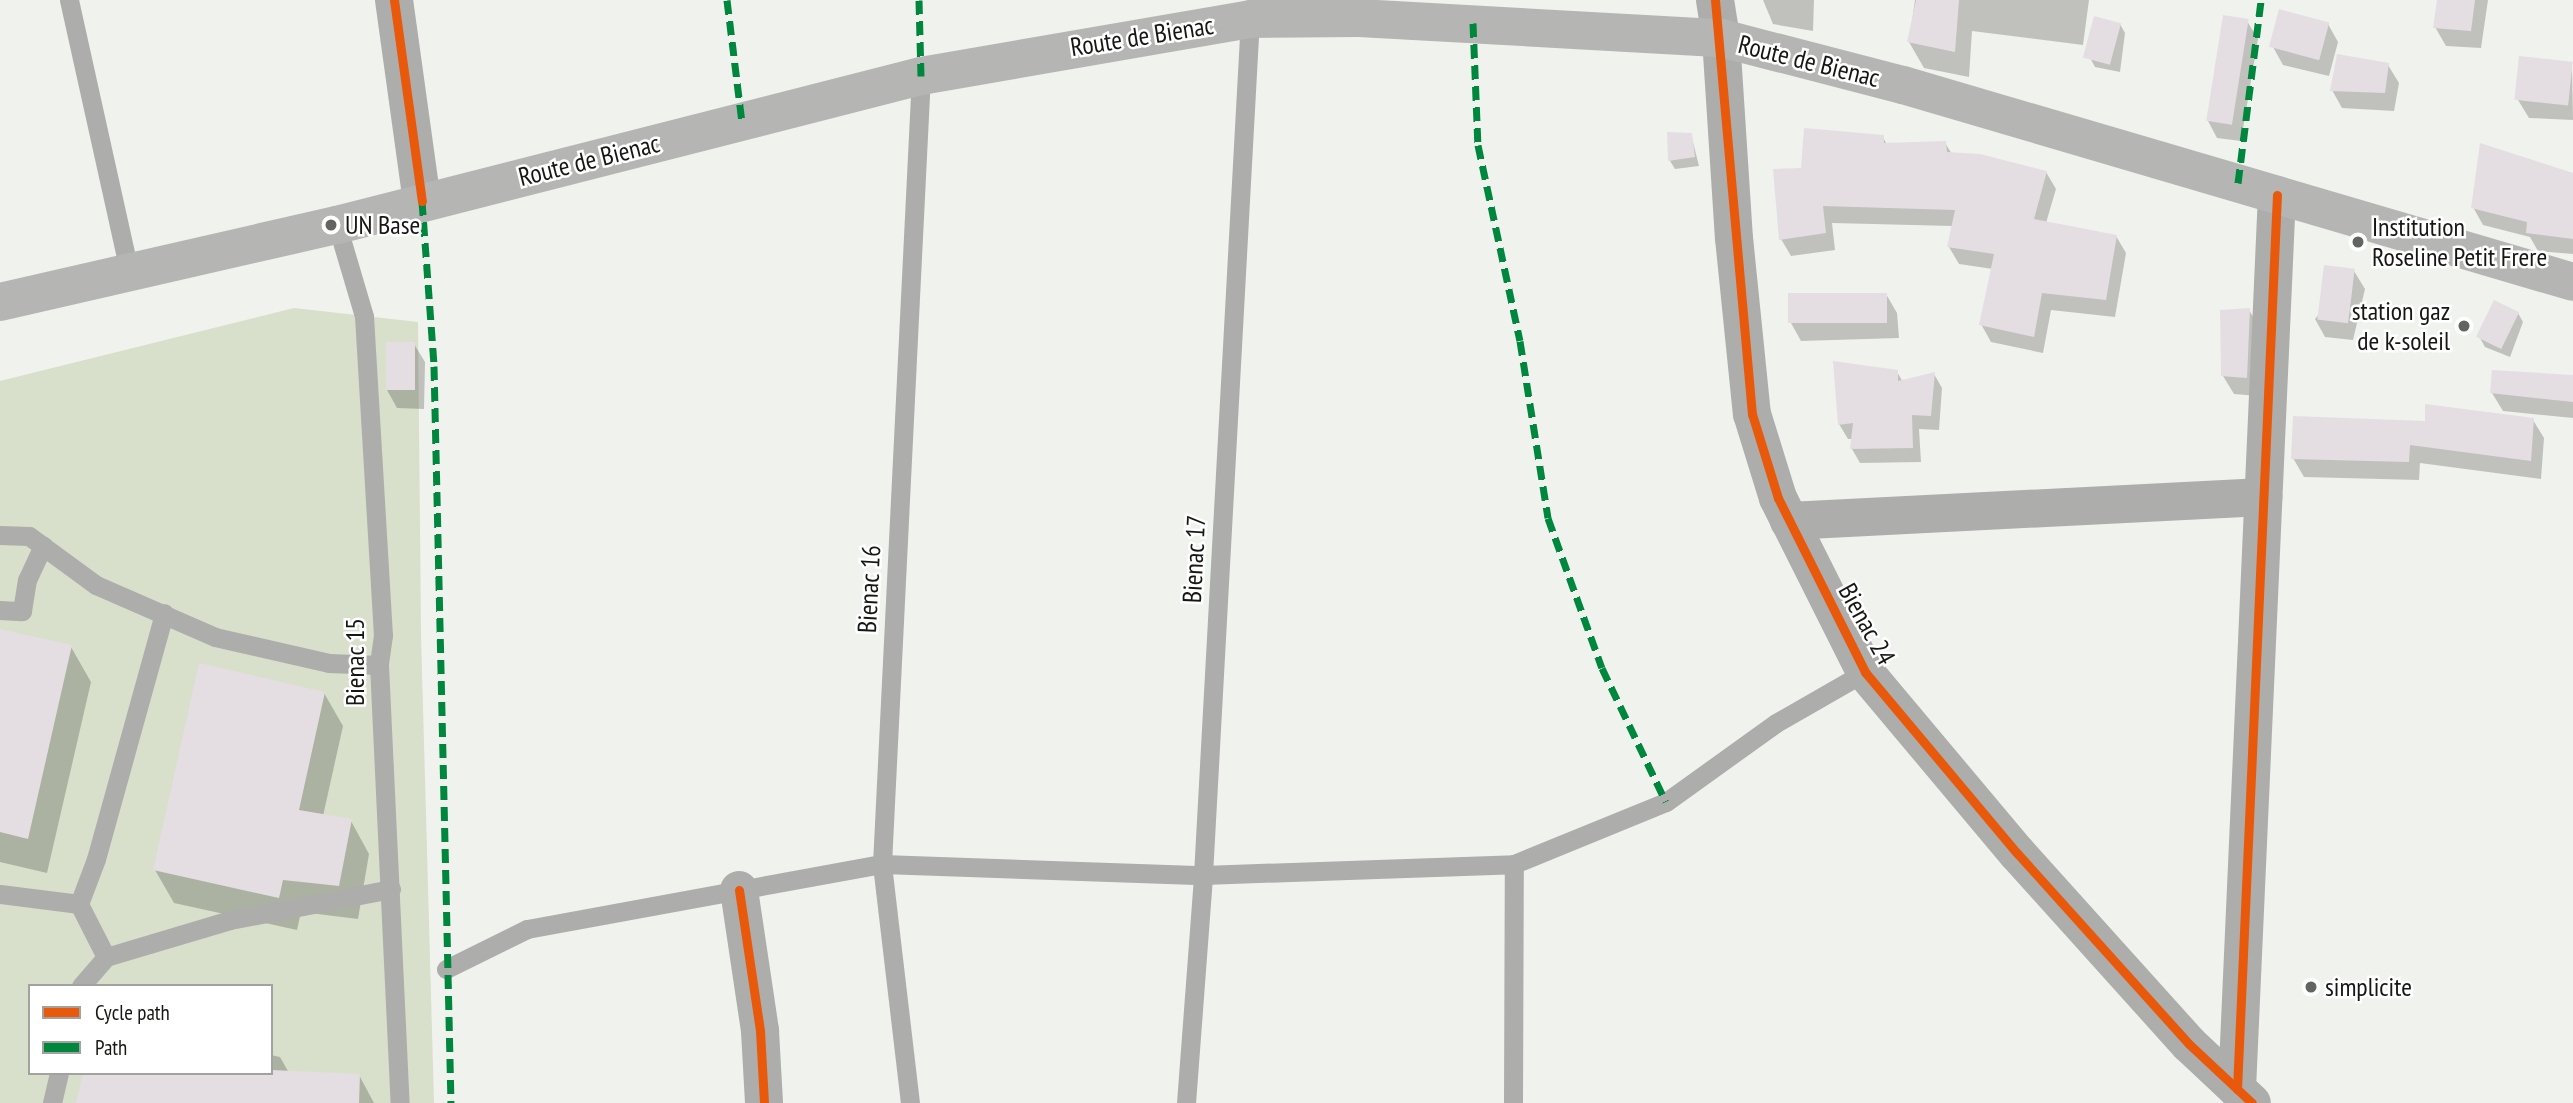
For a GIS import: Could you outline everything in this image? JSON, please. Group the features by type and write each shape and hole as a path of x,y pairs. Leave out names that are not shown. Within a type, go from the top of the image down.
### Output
{"main road":[{"name":"Route de Bienac","path":"0,302 337,225 422,201 921,76 1250,19 1435,21 1721,38 1903,85 2573,282"}],"street":[{"path":"394,0 422,201"},
{"name":"Bienac 24","path":"1715,0 1721,38 1734,238 1752,414 1778,498 1789,521 1865,672 2017,853 2189,1044 2244,1096"},
{"path":"2244,1096 2263,497 2277,195"},
{"path":"1789,521 2263,497"},
{"path":"739,890 760,1031 764,1103"}],"lane":[{"path":"69,0 130,271"},
{"name":"Bienac 17","path":"1186,1103 1203,875 1250,19"},
{"name":"Bienac 16","path":"910,1103 882,864 921,76"},
{"name":"Bienac 15","path":"337,225 364,316 383,635 379,665 400,1103"},
{"path":"0,535 29,536 96,585 215,638 269,652 329,663 379,665"},
{"path":"0,610 22,611 27,580 43,545"},
{"path":"106,957 79,904 96,859 164,613"},
{"path":"446,969 527,929 882,864 1203,875 1514,864 1666,802 1776,723 1865,672"},
{"path":"1513,1103 1514,864"},
{"path":"83,984 106,957 230,920 391,889"},
{"path":"0,894 79,904"},
{"path":"52,1103 59,1075"}],"green space":[{"path":"294,308 418,322 421,635 434,1103 0,1103 0,381"}],"building":[{"path":"1916,0 1959,0 1955,52 1907,42"},
{"path":"2437,0 2475,0 2471,31 2433,28"},
{"path":"2279,9 2329,22 2319,60 2269,47"},
{"path":"2223,15 2249,19 2232,125 2206,121"},
{"path":"2094,16 2121,23 2110,65 2083,58"},
{"path":"2337,54 2389,63 2385,93 2330,91"},
{"path":"2519,56 2573,62 2568,105 2514,100"},
{"path":"1804,128 1884,135 1884,143 1946,141 1947,152 1980,154 2047,171 2034,219 2117,235 2106,300 2042,293 2034,337 1979,325 1994,254 1947,247 1955,210 1823,206 1826,233 1779,240 1773,169 1801,168"},
{"path":"1667,132 1692,133 1695,157 1668,161"},
{"path":"2480,143 2573,173 2573,239 2526,233 2527,222 2471,208"},
{"path":"2324,265 2355,269 2348,323 2317,320"},
{"path":"1788,293 1887,293 1887,323 1788,323"},
{"path":"2494,300 2519,312 2501,349 2476,337"},
{"path":"2250,308 2247,378 2221,376 2220,310"},
{"path":"386,342 415,342 415,390 386,390"},
{"path":"1833,361 1898,370 1898,381 1935,372 1931,416 1912,415 1913,448 1850,449 1853,423 1838,425"},
{"path":"2492,370 2573,375 2573,402 2490,393"},
{"path":"2425,404 2534,418 2531,461 2410,445 2409,462 2291,459 2293,416 2425,421"},
{"path":"0,629 72,645 28,839 0,832"},
{"path":"199,663 325,692 299,810 352,819 339,886 283,880 279,898 153,870"},
{"path":"273,1070 360,1074 359,1103 76,1103 83,1075 273,1075"}],"marked path":[{"path":"727,0 742,122"},
{"path":"919,0 921,76"},
{"path":"2238,183 2261,0"},
{"path":"1473,23 1478,145 1520,341 1548,518 1602,668 1666,802"},
{"path":"422,201 434,366 451,1103"}],"cycle path":[{"path":"394,0 422,201"},
{"path":"1715,0 1752,414 1778,498 1865,672 2017,853 2189,1044 2252,1103"},
{"path":"2237,1089 2277,195"},
{"path":"739,890 760,1031 764,1103"}],"place":[{"name":"UN Base","path":"331,225"},
{"name":"Institution Roseline Petit Frere","path":"2358,242"},
{"name":"station gaz de k-soleil","path":"2464,326"},
{"name":"simplicite","path":"2311,987"}]}
